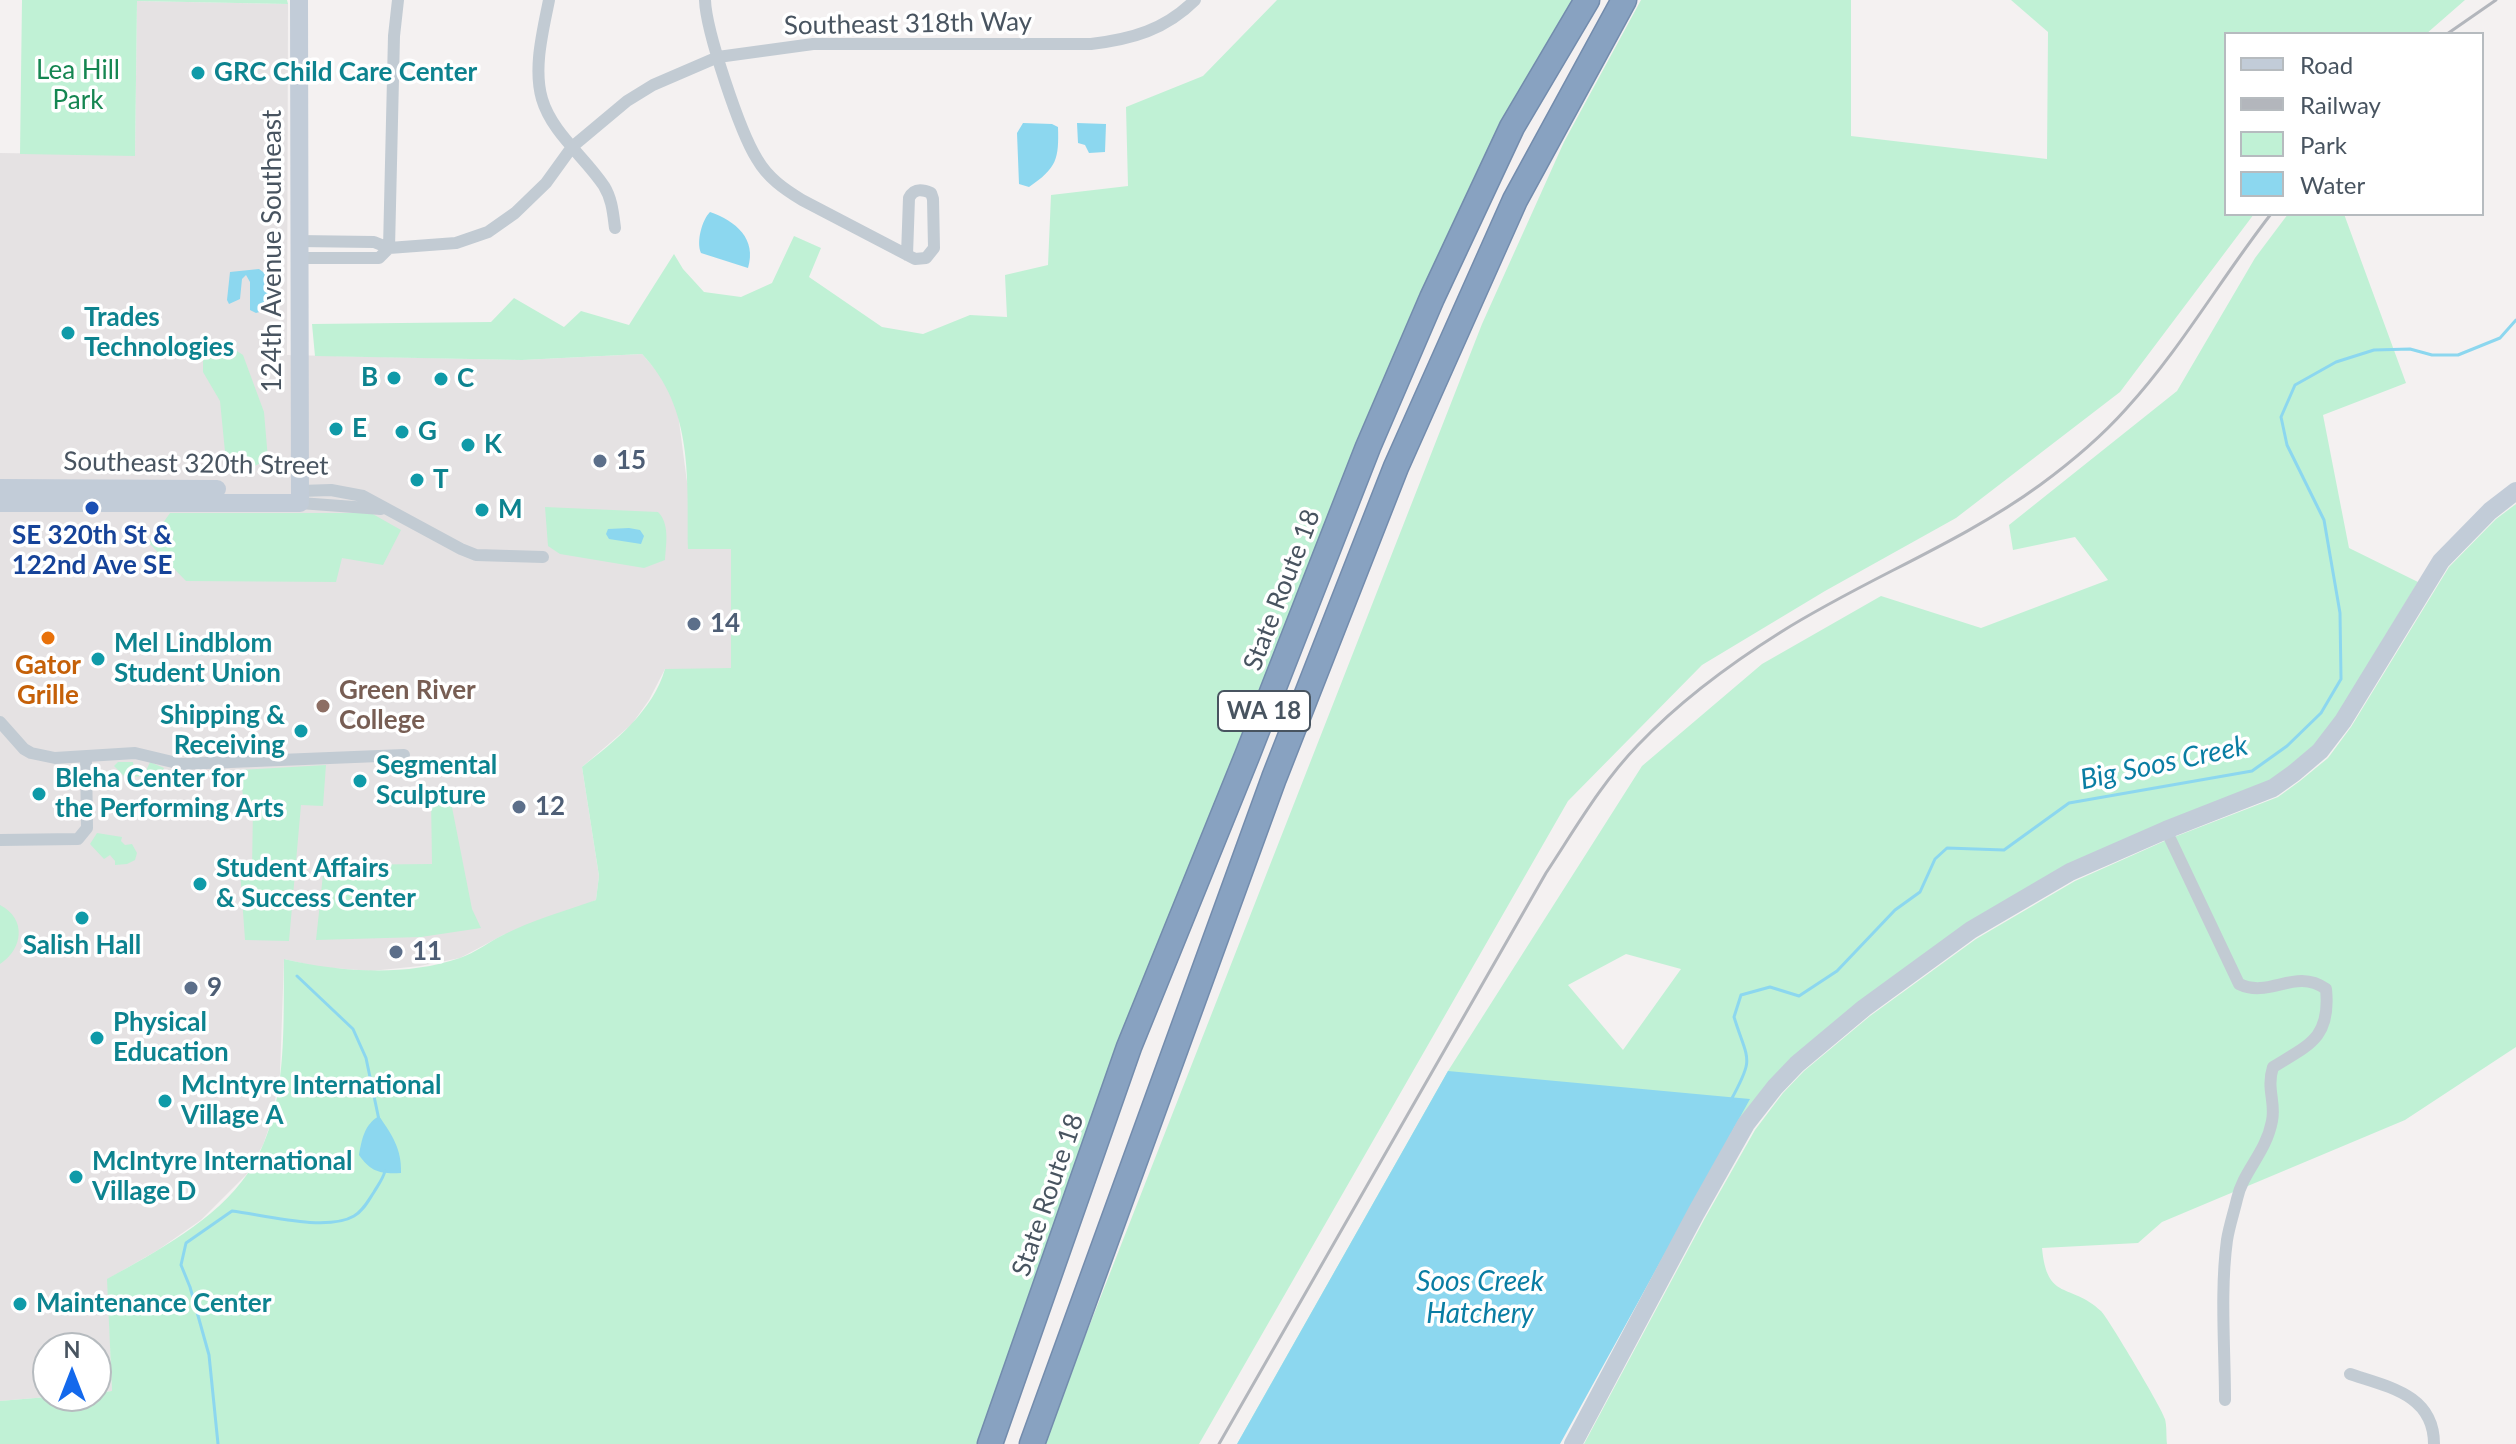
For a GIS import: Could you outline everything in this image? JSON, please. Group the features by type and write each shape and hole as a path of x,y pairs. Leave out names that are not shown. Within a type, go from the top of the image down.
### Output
{"highway":[{"name":"State Route 18","path":"990,1444 1129,1047 1368,447 1432,298 1512,127 1587,0"},
{"name":"WA 18","path":"1032,1444 1274,778 1396,467 1515,200 1624,0"}],"main road":[{"name":"124th Avenue Southeast","path":"299,0 300,497"},
{"name":"Southeast 320th Street","path":"0,488 300,497"},
{"path":"1573,1444 1746,1124 1782,1079 1864,1008 1971,930 2070,872 2273,788 2320,751 2343,721 2441,561 2490,511 2516,491"},
{"name":"Southeast 320th Street","path":"0,503 300,497"}],"street":[{"path":"389,248 393,56 398,0"},
{"path":"549,0 540,56 540,91 545,108 604,187 615,228"},
{"path":"705,0 706,16 718,57 749,145 770,177 789,193 907,255 921,260 934,248 931,193 915,191 909,198 907,255"},
{"name":"Southeast 318th Way","path":"298,250 379,258 389,248 456,243 488,232 515,213 546,183 572,147 627,101 653,85 718,57 813,44 1078,44 1121,41 1155,29 1180,15 1195,0"},
{"name":"Southeast 320th Street","path":"300,497 388,510 476,555 543,557"},
{"path":"0,722 24,749 55,758 146,754 181,764 404,755"},
{"path":"0,840 78,839 87,828 86,757"},
{"path":"2166,830 2239,984 2265,989 2293,981 2315,981 2326,989 2327,1018 2319,1036 2312,1044 2273,1067 2268,1082 2273,1118 2265,1147 2243,1180 2237,1196 2227,1238 2225,1265 2225,1400"},
{"path":"2350,1374 2386,1386 2416,1402 2430,1417 2434,1444"}],"shaded area":[{"name":"Green River College","path":"137,1 288,4 287,355 522,360 642,354 670,390 678,414 687,482 731,549 731,669 665,669 632,724 582,767 599,876 596,900 518,936 505,934 460,958 420,966 371,971 319,967 284,959 280,1074 271,1122 263,1145 246,1175 201,1220 108,1279 110,1332 32,1332 32,1398 0,1401 0,153 135,155"}],"green space":[{"name":"Lea Hill Park","path":"22,0 287,0 288,4 137,1 135,156 20,154"},
{"path":"1277,0 1574,0 1267,671 981,1444 0,1444 0,1401 32,1398 32,1412 112,1412 112,1332 109,1332 107,1279 184,1234 219,1206 248,1173 271,1124 277,1097 283,1041 284,959 327,967 372,970 439,964 466,956 525,925 596,900 599,876 582,767 620,736 642,712 665,669 731,668 731,549 688,549 687,471 679,421 659,375 642,354 522,360 315,356 312,324 491,322 514,298 564,327 581,311 629,325 674,254 704,292 741,297 772,283 794,236 821,248 809,277 882,327 923,334 970,315 1007,317 1005,275 1048,265 1051,195 1128,186 1126,107 1203,76"},
{"path":"1641,0 1851,0 1851,136 2047,159 2048,32 2011,0 2465,0 2428,32 2224,32 2224,216 2252,216 2120,392 1956,518 1825,591 1702,665 1568,801 1199,1444 1043,1444 1482,324 1564,142"},
{"path":"2286,216 2345,216 2406,383 2323,415 2349,548 2418,582 2315,746 2270,782 1966,924 1740,1120 1237,1444 1448,1071 1642,766 1762,664 1881,596 1981,628 2108,580 2075,537 2013,550 2009,525 2177,391 2255,258","holes":["1626,954 1681,969 1623,1050 1568,985"]},
{"path":"228,345 243,355 264,412 268,459 253,467 226,462 220,401 203,372 203,355"},
{"path":"2516,504 2516,1047 2405,1120 2162,1222 2138,1243 2042,1248 2049,1277 2055,1284 2090,1302 2101,1311 2114,1330 2162,1412 2166,1422 2167,1444 1584,1444 1755,1130 1804,1071 1870,1016 1976,939 2075,881 2169,839 2278,797 2300,781 2328,758 2351,727 2449,567 2496,519"},
{"path":"545,507 658,512 666,528 665,560 644,568 560,554 548,546"},
{"path":"170,513 371,513 401,530 383,565 342,558 336,582 186,581 149,543"},
{"path":"118,762 133,762 134,770 138,773 146,771 150,762 164,768 158,780 146,785 141,776 134,777 130,782 114,766"},
{"path":"326,765 323,806 301,805 289,941 245,940 240,870 252,870 253,806 244,805 240,770"},
{"path":"450,797 472,909 481,928 421,937 316,940 324,865 432,864 431,798"},
{"path":"97,833 122,837 125,845 132,844 137,853 135,860 115,865 110,855 104,859 90,844"},
{"path":"0,905 15,918 19,934 14,950 0,964"}],"water":[{"path":"1023,123 1058,127 1054,162 1029,187 1019,184 1017,133"},
{"path":"1077,123 1106,124 1105,152 1089,153 1085,145 1078,143"},
{"path":"710,212 728,220 742,232 750,248 748,268 701,253 701,231"},
{"path":"259,269 267,275 266,310 256,313 250,310 250,282 246,275 242,279 240,299 229,304 230,272"},
{"path":"608,529 640,530 644,536 641,544 609,539 606,534"},
{"name":"Soos Creek Hatchery","path":"1448,1071 1750,1099 1560,1444 1237,1444"},
{"path":"379,1116 398,1149 401,1173 377,1171 359,1155 367,1128"}],"waterway":[{"name":"Big Soos Creek","path":"1731,1100 1744,1075 1747,1059 1734,1017 1741,995 1770,987 1799,996 1837,971 1895,910 1920,892 1935,859 1947,848 2004,850 2069,803 2252,771 2287,746 2321,713 2341,679 2340,613 2324,520 2287,445 2281,417 2295,385 2336,362 2374,350 2410,349 2432,355 2458,355 2500,338 2516,320"},
{"path":"297,976 353,1029 366,1058 379,1120"},
{"path":"218,1444 209,1355 181,1265 186,1243 232,1211 312,1223 342,1221 363,1209 385,1171"}],"railway":[{"path":"2450,32 2496,0"},
{"path":"1219,1444 1546,873 1589,806 1625,759 1688,698 1762,644 1813,613 1977,525 2074,459 2106,430 2146,386 2270,216"}],"place":[{"name":"GRC Child Care Center","path":"198,73"},
{"name":"Trades Technologies","path":"68,333"},
{"name":"B","path":"394,378"},
{"name":"C","path":"441,379"},
{"name":"E","path":"336,429"},
{"name":"G","path":"402,432"},
{"name":"K","path":"468,445"},
{"name":"15","path":"600,461"},
{"name":"T","path":"417,480"},
{"name":"SE 320th St & 122nd Ave SE","path":"92,508"},
{"name":"M","path":"482,510"},
{"name":"14","path":"694,624"},
{"name":"Gator Grille","path":"48,638"},
{"name":"Mel Lindblom Student Union","path":"98,659"},
{"name":"Green River College","path":"323,706"},
{"name":"Shipping & Receiving","path":"301,731"},
{"name":"Segmental Sculpture","path":"360,781"},
{"name":"Bleha Center for the Performing Arts","path":"39,794"},
{"name":"12","path":"519,807"},
{"name":"Student Affairs & Success Center","path":"200,884"},
{"name":"Salish Hall","path":"82,918"},
{"name":"11","path":"396,952"},
{"name":"9","path":"191,988"},
{"name":"Physical Education","path":"97,1038"},
{"name":"McIntyre International Village A","path":"165,1101"},
{"name":"McIntyre International Village D","path":"76,1177"},
{"name":"Maintenance Center","path":"20,1304"}]}
